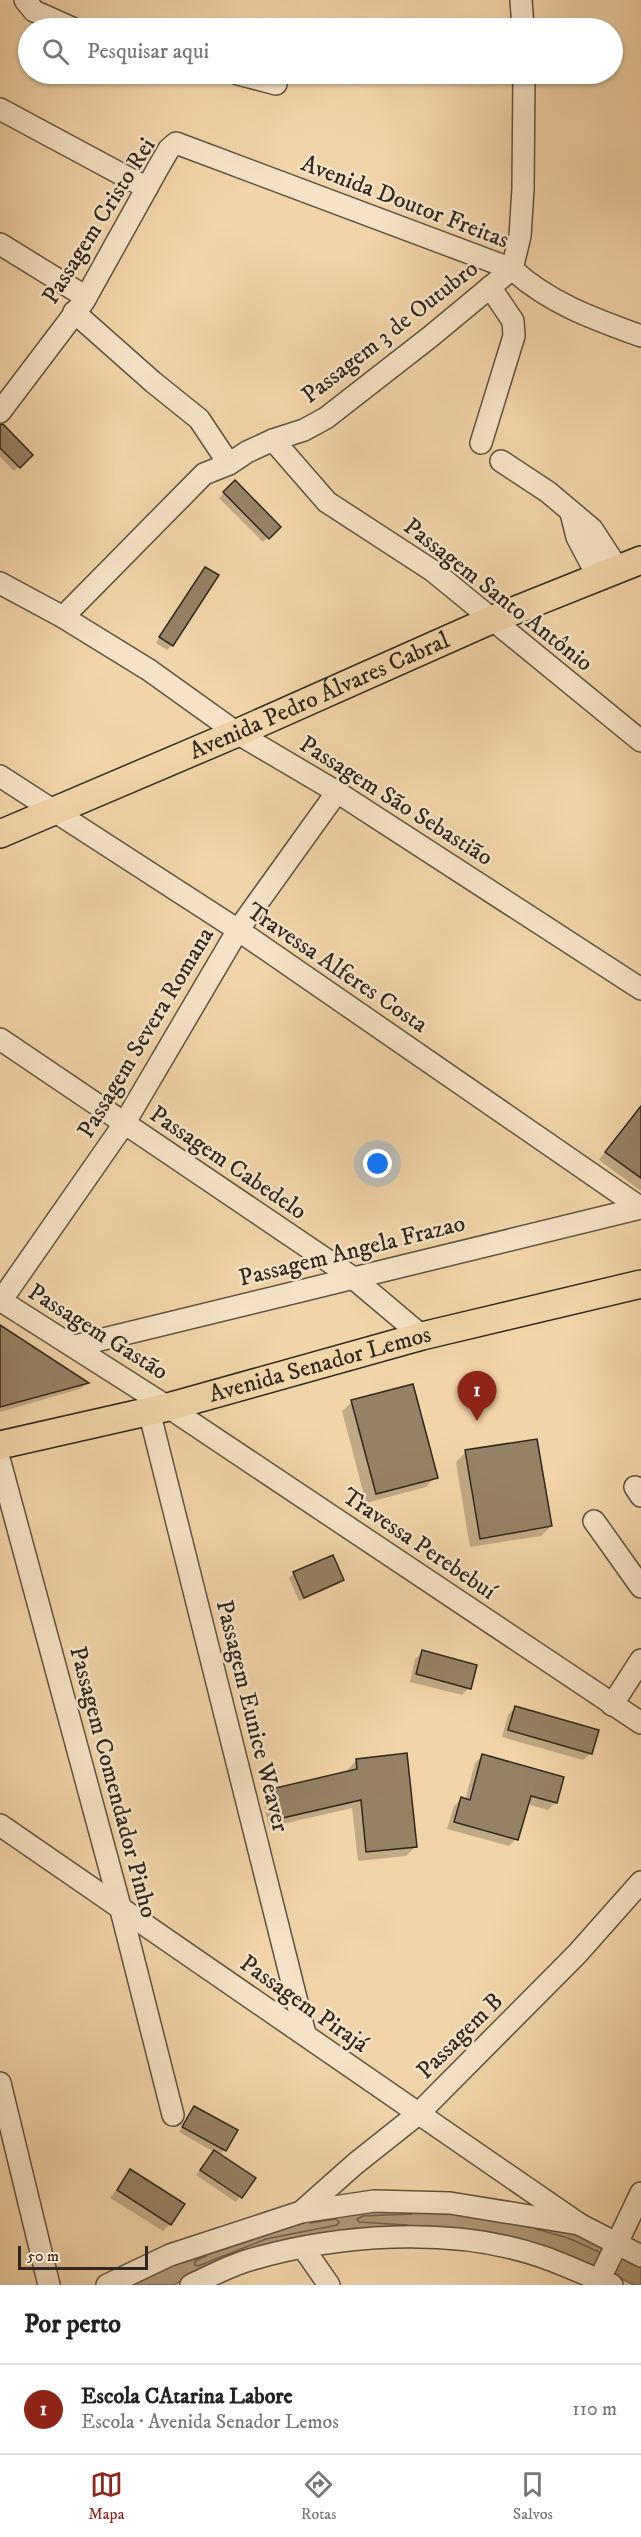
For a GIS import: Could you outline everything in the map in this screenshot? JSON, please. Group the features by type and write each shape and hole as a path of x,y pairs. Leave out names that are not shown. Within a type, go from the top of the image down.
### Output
{"main road":[{"name":"Avenida Pedro Álvares Cabral","path":"0,834 237,733 491,620 619,568"},
{"name":"Avenida Senador Lemos","path":"0,1446 159,1409 422,1336 641,1284"}],"street":[{"path":"25,0 34,11 50,18"},
{"path":"521,0 522,18"},
{"name":"Passagem 3 de Outubro","path":"63,617 204,474 229,464 247,452 273,440 304,430 326,418 512,269 520,236 524,84"},
{"path":"0,109 147,188"},
{"name":"Avenida Doutor Freitas","path":"176,143 512,269 531,287 557,302 641,336"},
{"name":"Passagem Cristo Rei","path":"0,412 80,305 169,149 176,143"},
{"path":"0,244 80,305 153,382 199,419 229,464"},
{"path":"481,443 514,336 513,321 490,287"},
{"name":"Passagem Santo Antônio","path":"273,440 327,501 433,571 641,741"},
{"path":"501,461 548,492 592,529 619,568"},
{"name":"Passagem São Sebastião","path":"0,583 63,617 149,670 237,733 337,792 641,989"},
{"name":"Travessa Alferes Costa","path":"0,776 238,930 641,1208"},
{"name":"Passagem Severa Romana","path":"0,1301 124,1124 238,930 337,792"},
{"name":"Passagem Cabedelo","path":"0,1039 352,1277 422,1336"},
{"name":"Passagem Angela Frazao","path":"75,1346 641,1208"},
{"name":"Passagem Gastão","path":"0,1301 75,1346 159,1409"},
{"name":"Travessa Perebebuí","path":"159,1409 641,1723"},
{"name":"Passagem Eunice Weaver","path":"159,1409 305,2034"},
{"name":"Passagem Comendador Pinho","path":"0,1462 121,1910 173,2115"},
{"path":"594,1521 641,1587"},
{"path":"612,1705 641,1660"},
{"name":"Passagem Pirajá","path":"0,1825 579,2224"},
{"name":"Passagem B","path":"301,2212 356,2163 418,2114 577,1954 641,1882"},
{"path":"0,2083 49,2285"},
{"path":"191,2285 245,2261 369,2237 430,2237 462,2240 539,2256 603,2280 615,2244 641,2193"},
{"path":"107,2285 170,2255 301,2212 374,2201 450,2204 579,2224 641,2256"},
{"path":"304,2249 329,2285"}],"water":[{"path":"433,2207 571,2233 641,2265 641,2285 634,2285 602,2269 489,2236 354,2228 268,2245 188,2277 174,2285 130,2285 245,2231 362,2210"}],"building":[{"path":"3,424 33,455 20,468 0,448 0,425"},
{"path":"235,480 281,527 269,539 223,492"},
{"path":"205,567 219,575 173,646 159,637"},
{"path":"641,1106 641,1178 605,1152"},
{"path":"0,1325 89,1383 0,1407"},
{"path":"413,1384 438,1478 376,1494 351,1400"},
{"path":"537,1439 552,1526 480,1539 465,1450"},
{"path":"333,1555 344,1580 304,1598 293,1572"},
{"path":"422,1650 477,1665 471,1689 416,1674"},
{"path":"515,1706 599,1730 592,1754 508,1730"},
{"path":"407,1753 417,1847 366,1852 361,1800 278,1819 271,1789 357,1769 356,1759"},
{"path":"482,1754 564,1777 557,1803 531,1796 518,1840 454,1822 461,1797 470,1800"},
{"path":"194,2106 238,2130 226,2151 182,2127"},
{"path":"214,2150 256,2178 242,2198 200,2170"},
{"path":"130,2169 185,2204 171,2225 117,2190"}],"place":[{"name":"Escola CAtarina Labore","path":"477,1421"}]}
